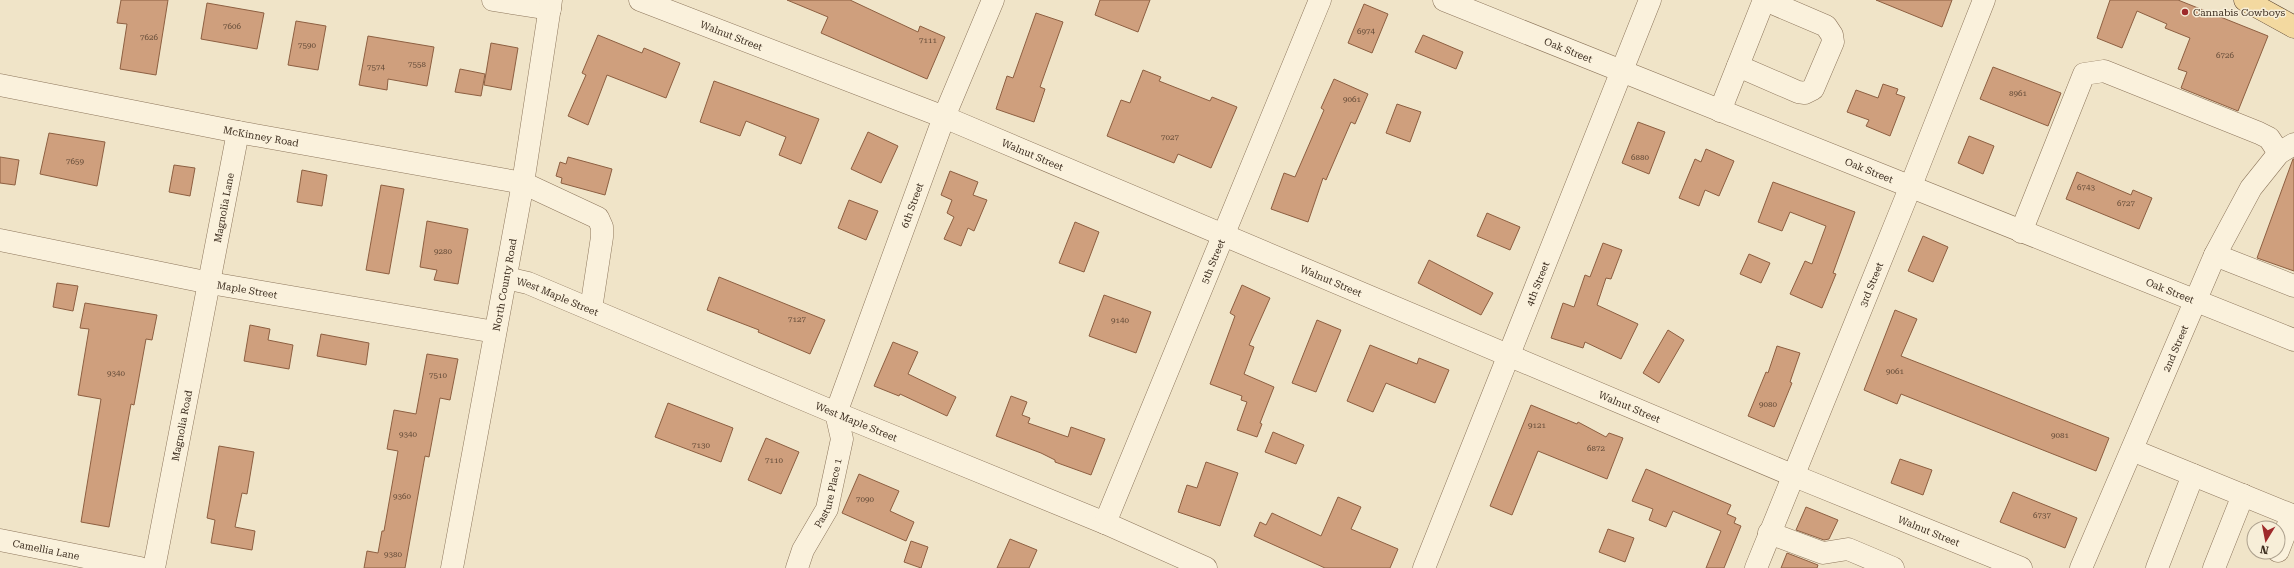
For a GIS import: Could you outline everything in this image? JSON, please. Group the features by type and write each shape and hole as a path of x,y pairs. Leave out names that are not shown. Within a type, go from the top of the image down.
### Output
{"main road":[{"path":"2246,0 2294,27"}],"street":[{"path":"493,0 551,4"},
{"name":"Walnut Street","path":"640,0 944,117 1792,475 2021,568"},
{"name":"6th Street","path":"836,413 944,117 993,0"},
{"name":"5th Street","path":"1105,523 1320,0"},
{"name":"Oak Street","path":"1444,0 1910,188 2294,340"},
{"name":"4th Street","path":"1424,568 1650,0"},
{"path":"1720,111 1738,66 1765,0 1826,26 1832,35 1833,42 1813,89 1805,93 1798,92 1738,66"},
{"name":"3rd Street","path":"1756,568 1792,475 1910,188 1984,0"},
{"name":"North County Road","path":"452,568 523,183 551,4"},
{"path":"2021,232 2084,74 2104,70 2259,133 2286,149"},
{"name":"McKinney Road","path":"0,86 238,132 523,183 598,218 602,227 602,237 591,309"},
{"name":"Magnolia Lane","path":"210,283 238,132"},
{"name":"2nd Street","path":"2081,568 2215,256 2251,188 2286,149"},
{"name":"Maple Street","path":"0,240 210,283 495,332"},
{"path":"2215,256 2294,286"},
{"name":"West Maple Street","path":"506,278 528,283 591,309 836,413 1105,523 1204,568"},
{"name":"Magnolia Road","path":"154,568 210,283"},
{"name":"Pasture Place 1","path":"797,568 803,550 828,509 842,439 836,413"},
{"path":"2132,450 2293,515 2286,532"},
{"path":"2157,568 2194,475"},
{"path":"2214,568 2243,495"},
{"path":"1769,533 1823,553 1848,549 1893,568"},
{"name":"Camellia Lane","path":"0,540 140,568"}],"building":[{"path":"121,0 168,0 156,75 120,69 127,24 117,23"},
{"path":"787,0 850,0 918,32 920,26 945,37 927,79 821,33 828,17"},
{"path":"1100,0 1150,0 1138,32 1095,15"},
{"path":"1876,0 1952,0 1942,27"},
{"path":"2110,0 2178,0 2268,36 2238,111 2181,88 2187,72 2178,69 2190,38 2165,28 2167,24 2137,11 2122,48 2097,38"},
{"path":"207,3 264,13 257,49 201,39"},
{"path":"1364,4 1388,14 1372,53 1348,43"},
{"path":"1036,13 1063,22 1040,87 1045,89 1034,122 996,109 1007,76 1013,78"},
{"path":"296,21 326,26 318,70 288,65"},
{"path":"598,35 642,53 644,48 680,63 666,98 607,75 588,125 568,116 586,75 582,73"},
{"path":"1423,35 1463,52 1456,69 1415,52"},
{"path":"368,36 434,47 427,86 388,79 387,90 359,85"},
{"path":"491,43 518,48 511,90 484,85"},
{"path":"1993,67 2061,93 2048,126 1980,99"},
{"path":"460,69 485,74 481,96 455,92"},
{"path":"1143,70 1161,77 1159,81 1210,101 1212,97 1237,107 1211,168 1178,154 1174,163 1107,136 1121,100 1130,103"},
{"path":"1334,79 1368,94 1355,124 1351,122 1326,180 1323,178 1308,222 1271,209 1284,173 1295,177 1324,110 1321,108"},
{"path":"714,81 819,119 801,164 779,155 786,137 746,121 740,136 700,122"},
{"path":"1883,84 1898,89 1896,94 1905,97 1890,136 1866,126 1869,120 1847,112 1856,90 1878,98"},
{"path":"1397,104 1421,112 1410,142 1386,133"},
{"path":"1638,122 1665,132 1649,174 1622,163"},
{"path":"868,132 898,146 881,183 851,169"},
{"path":"49,133 105,142 97,186 40,174"},
{"path":"1969,136 1994,146 1983,174 1958,163"},
{"path":"1706,149 1734,161 1719,196 1705,190 1699,206 1679,198 1695,159 1701,162"},
{"path":"0,157 19,160 15,185 0,183"},
{"path":"568,157 612,169 605,195 561,183 562,178 556,176 560,162 566,164"},
{"path":"2294,159 2294,271 2257,258"},
{"path":"174,165 195,168 190,196 169,192"},
{"path":"302,170 327,175 322,206 297,202"},
{"path":"950,171 978,182 973,195 987,200 974,231 968,228 961,246 944,239 954,217 947,213 952,200 941,195"},
{"path":"2077,172 2131,195 2133,190 2152,198 2139,229 2066,199"},
{"path":"1773,182 1855,212 1833,273 1836,274 1822,308 1790,294 1805,261 1812,264 1826,226 1790,212 1782,231 1758,222"},
{"path":"381,185 404,189 389,274 366,270"},
{"path":"849,200 878,211 866,240 838,228"},
{"path":"1487,213 1520,227 1510,250 1477,236"},
{"path":"427,221 468,229 458,284 434,280 437,270 420,267"},
{"path":"1075,222 1099,232 1084,272 1059,263"},
{"path":"1923,236 1948,247 1933,282 1908,271"},
{"path":"1603,243 1622,250 1611,279 1606,278 1597,305 1638,324 1621,359 1585,342 1583,348 1551,338 1563,303 1574,307 1585,275 1590,277"},
{"path":"1749,254 1770,263 1761,283 1740,274"},
{"path":"1429,260 1493,293 1481,315 1418,283"},
{"path":"719,277 825,320 810,354 758,332 759,330 707,310"},
{"path":"57,283 78,286 73,311 53,307"},
{"path":"1242,285 1270,298 1249,345 1254,347 1244,374 1274,387 1260,423 1262,424 1257,437 1237,430 1247,402 1241,400 1242,396 1210,384 1235,316 1230,313"},
{"path":"1104,295 1151,312 1136,353 1089,336"},
{"path":"85,303 157,315 152,340 146,339 134,405 131,404 109,527 81,522 101,399 78,395 89,329 80,328"},
{"path":"1895,310 1917,319 1901,356 2109,438 2096,471 1901,394 1897,404 1864,390"},
{"path":"1317,320 1341,330 1316,392 1292,383"},
{"path":"250,325 270,329 268,340 293,345 289,369 244,361"},
{"path":"1668,330 1684,340 1659,383 1643,373"},
{"path":"321,334 369,343 366,365 317,356"},
{"path":"893,342 918,352 908,374 956,397 947,416 900,394 899,396 874,386"},
{"path":"1370,345 1417,364 1419,358 1449,370 1435,403 1386,383 1373,412 1347,401"},
{"path":"1777,346 1800,353 1790,382 1792,383 1774,427 1748,416 1766,372 1768,373"},
{"path":"427,354 458,359 450,400 440,398 429,457 425,456 405,568 364,568 367,551 378,553 382,531 384,531 398,451 387,449 394,410 416,414"},
{"path":"1011,396 1027,402 1022,415 1030,418 1028,423 1068,437 1071,427 1105,439 1091,475 1055,462 1055,460 1041,453 996,436"},
{"path":"668,403 733,428 721,462 655,437"},
{"path":"1531,405 1577,424 1578,422 1606,437 1609,433 1623,438 1607,479 1538,451 1512,515 1490,506"},
{"path":"1273,432 1304,445 1296,464 1265,452"},
{"path":"766,438 799,452 781,494 748,480"},
{"path":"219,446 254,452 247,494 242,493 235,527 255,531 252,550 211,543 215,520 207,518"},
{"path":"1900,459 1932,470 1923,495 1891,483"},
{"path":"1206,462 1238,473 1220,526 1178,512 1187,485 1197,488"},
{"path":"1646,469 1731,505 1727,514 1736,518 1734,523 1741,526 1724,568 1706,568 1721,531 1673,511 1666,527 1649,520 1653,509 1632,501"},
{"path":"859,474 899,491 890,511 914,522 906,541 842,513"},
{"path":"2013,492 2077,518 2065,548 2000,522"},
{"path":"1338,497 1361,507 1351,529 1398,549 1390,568 1325,568 1254,536 1260,522 1266,525 1272,513 1321,536"},
{"path":"1806,507 1838,520 1829,539 1824,540 1796,530"},
{"path":"1608,529 1634,538 1625,562 1599,552"},
{"path":"1010,539 1037,550 1029,568 997,568"},
{"path":"911,541 928,547 921,568 904,562"},
{"path":"1787,553 1818,565 1817,568 1781,568"}],"place":[{"name":"Cannabis Cowboys","path":"2185,12"}]}
